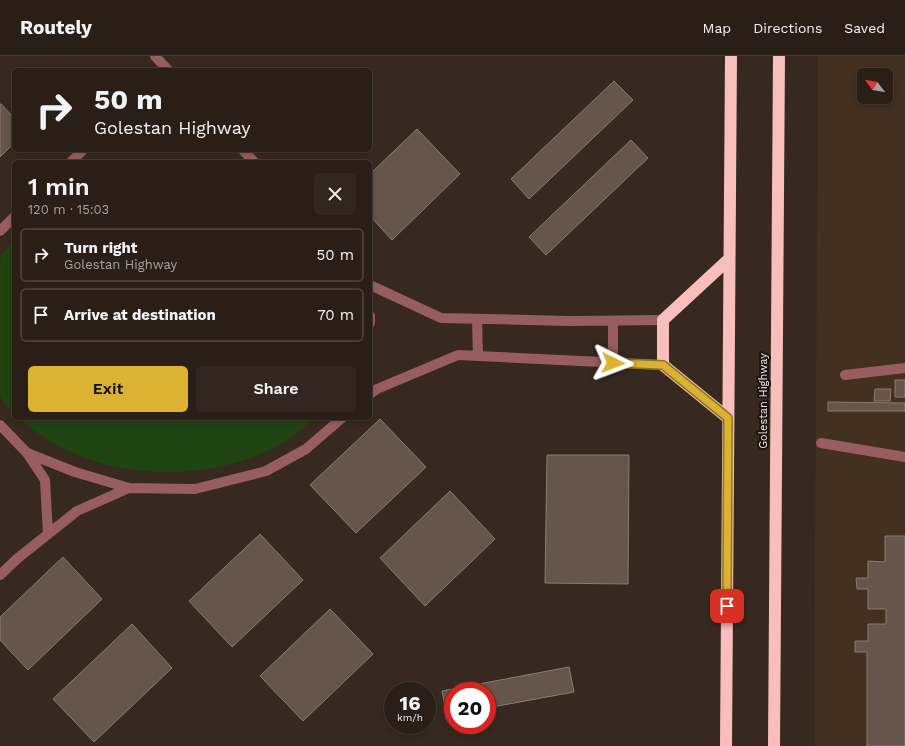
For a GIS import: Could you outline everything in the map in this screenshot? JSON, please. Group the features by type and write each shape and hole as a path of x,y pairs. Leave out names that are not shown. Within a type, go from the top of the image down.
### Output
{"highway":[{"path":"726,746 731,56"},
{"name":"Golestan Highway","path":"774,746 779,56"},
{"path":"728,418 663,365 663,320 729,259"}],"lane":[{"path":"154,56 165,68"},
{"path":"73,160 81,152"},
{"path":"245,152 252,160"},
{"path":"0,231 12,219"},
{"path":"372,285 441,318 570,321 663,320"},
{"path":"477,319 478,356"},
{"path":"613,321 613,363"},
{"path":"372,393 377,389 458,355 663,365"},
{"path":"845,375 905,368"},
{"path":"27,453 75,472 129,488 195,489 266,471 306,449 340,420"},
{"path":"0,425 27,453 44,480 48,534"},
{"path":"821,443 905,457"},
{"path":"0,575 18,558 77,511 129,488"}],"shaded area":[{"path":"818,56 905,56 905,746 814,746"}],"green space":[{"path":"12,243 12,411 0,397 0,257"},
{"path":"22,420 313,420 280,445 243,461 210,469 176,472 141,471 107,465 75,454 45,438"}],"building":[{"path":"614,81 633,100 529,199 511,179"},
{"path":"1,104 12,116 12,145 0,157"},
{"path":"417,129 460,174 392,240 372,218 372,172"},
{"path":"631,140 648,158 546,255 529,237"},
{"path":"895,380 905,380 905,397 895,397"},
{"path":"875,389 891,389 890,401 874,401"},
{"path":"828,402 905,403 905,411 828,411"},
{"path":"380,419 426,467 356,533 310,485"},
{"path":"547,455 629,455 628,584 545,583"},
{"path":"450,491 495,539 425,606 380,558"},
{"path":"260,534 303,580 232,647 189,601"},
{"path":"885,536 905,536 905,746 867,746 867,652 855,652 855,641 868,641 868,624 886,624 886,609 868,609 868,589 857,589 856,578 868,578 868,561 885,562"},
{"path":"63,557 102,599 28,670 0,640 0,617"},
{"path":"330,609 373,654 303,721 260,676"},
{"path":"132,624 172,668 94,742 53,699"},
{"path":"569,667 574,692 496,706 496,682 490,682"},
{"path":"442,691 444,691 444,701"}],"route":[{"path":"613,363 663,365 728,418 727,606"}]}
